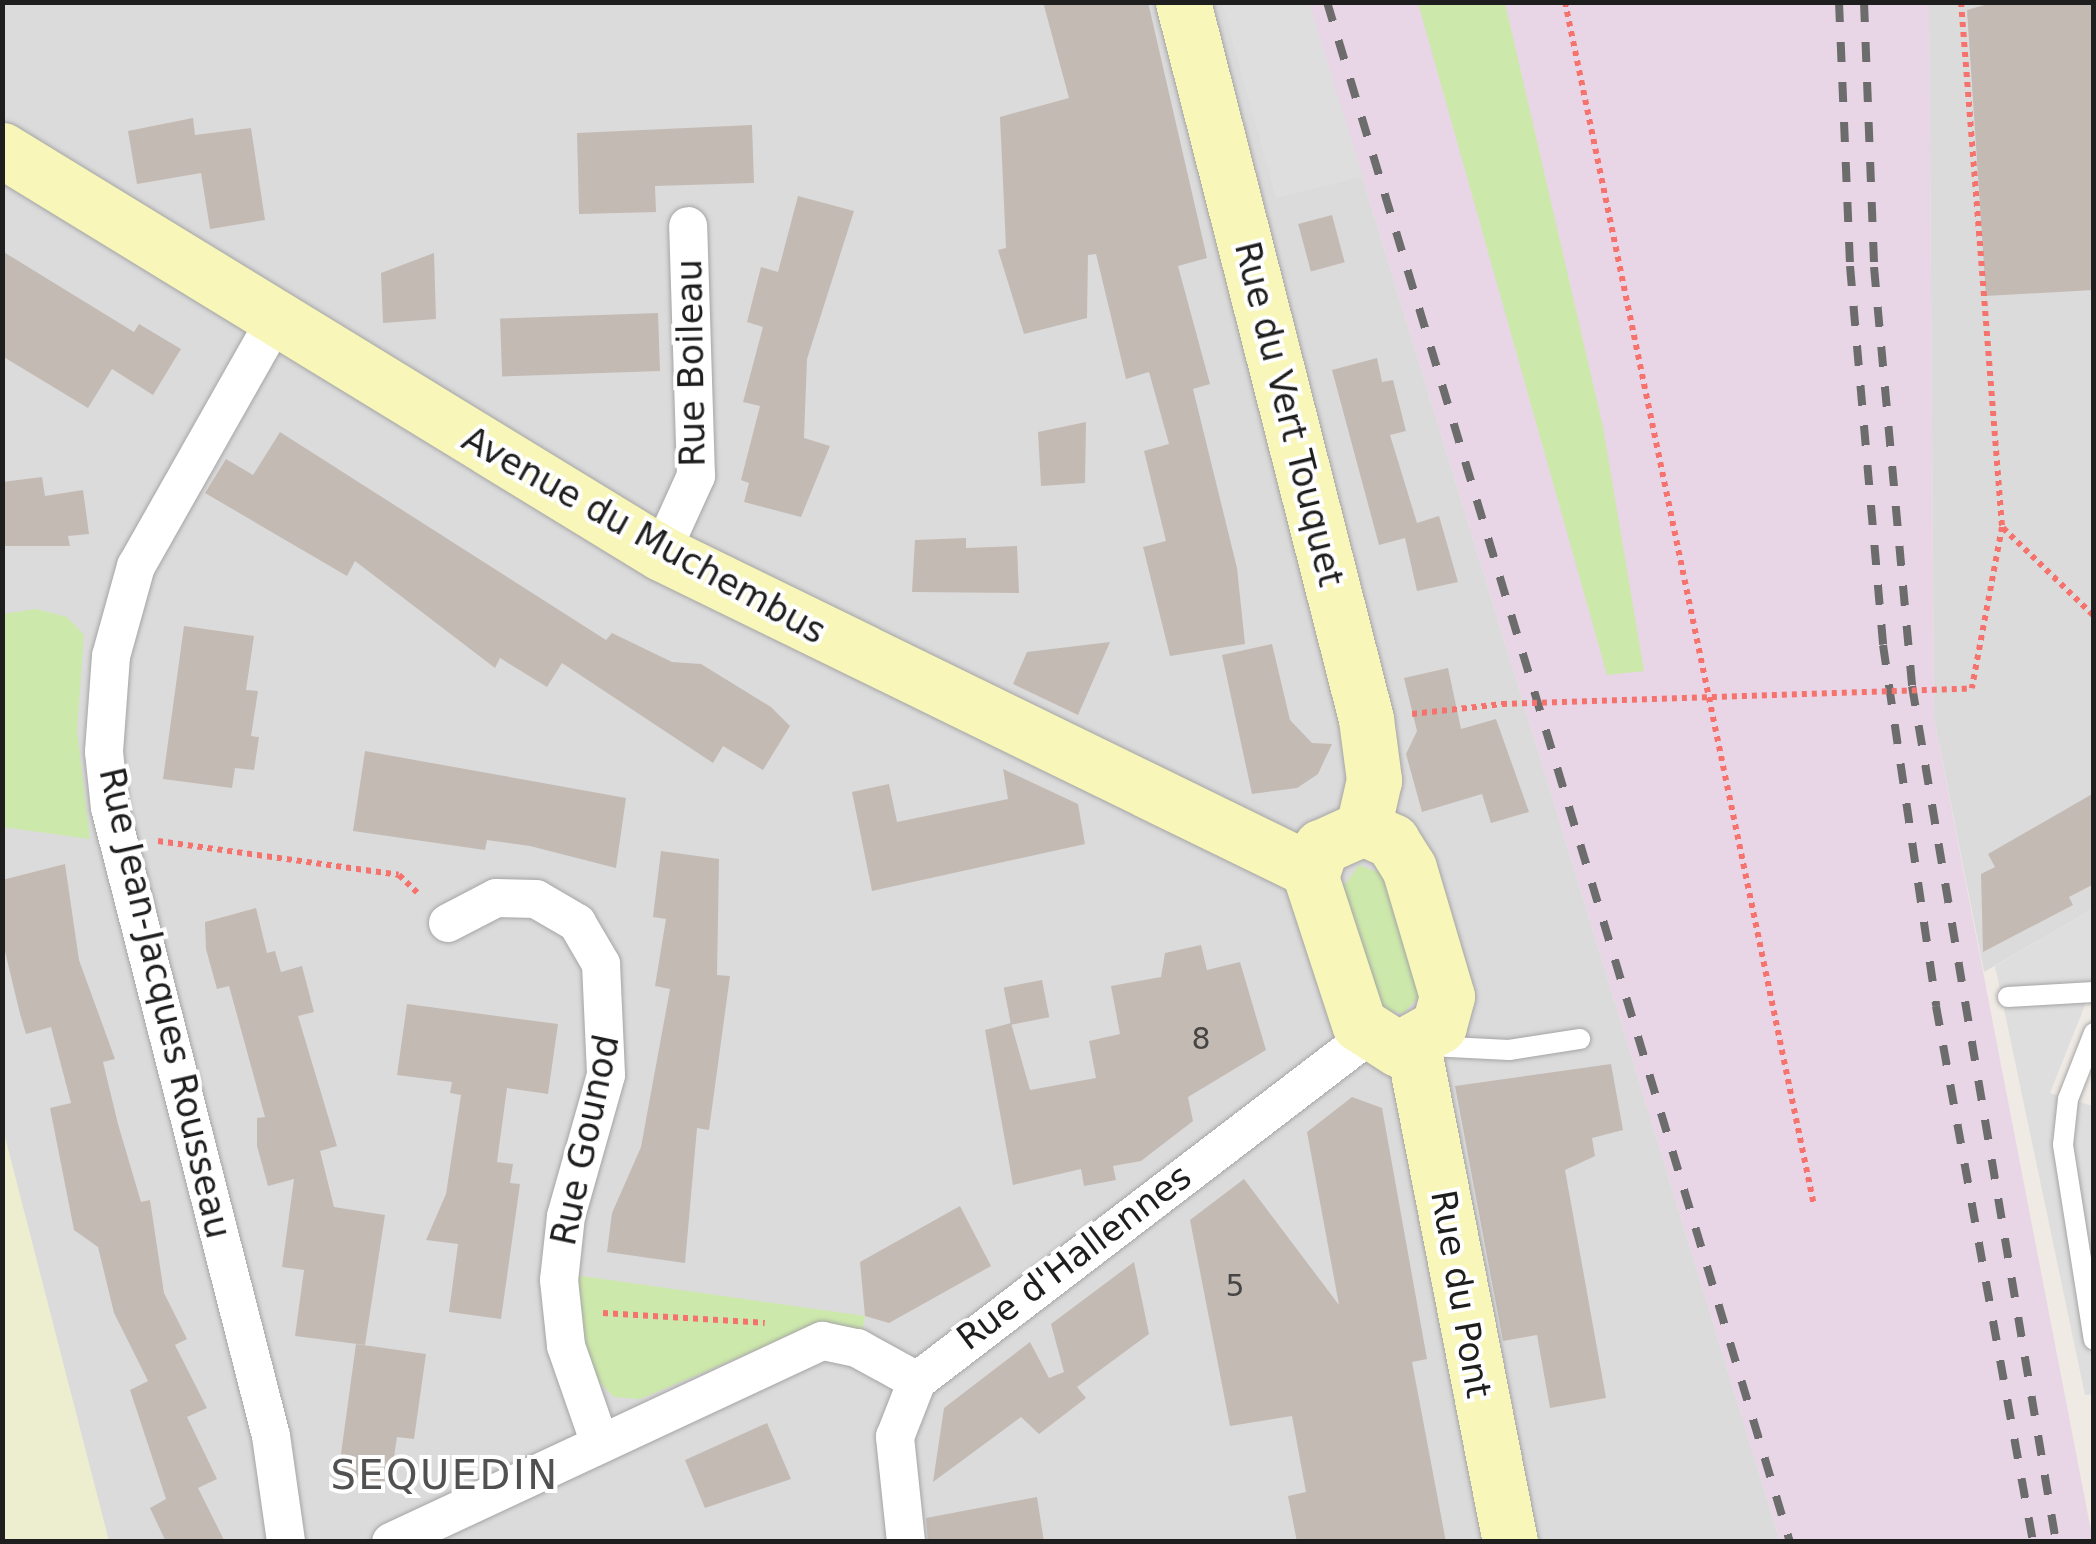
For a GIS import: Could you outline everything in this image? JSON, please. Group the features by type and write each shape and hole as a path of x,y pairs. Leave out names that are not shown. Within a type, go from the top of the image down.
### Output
{"street":[{"name":"Rue du Vert Touquet","path":"1183,2 1366,719 1374,780 1363,828"},
{"name":"Avenue du Muchembus","path":"2,150 661,553 1312,871"},
{"name":"Rue Boileau","path":"661,553 696,476 688,226"},
{"name":"Rue Jean-Jacques Rousseau","path":"276,319 164,506 127,592 104,721 117,836 271,1436 286,1542"},
{"path":"1363,828 1392,840 1410,868 1447,996 1439,1026 1390,1041 1312,871 1333,836 1363,828"},
{"name":"Rue Gounod","path":"448,923 496,898 536,898 577,923 602,964 606,1075 566,1216 561,1310 599,1441"},
{"name":"Rue d'Hallennes","path":"917,1381 1390,1041"},
{"name":"Rue du Pont","path":"1390,1041 1510,1542"},
{"path":"391,1542 599,1441 822,1341 857,1348 917,1381 895,1437 906,1542"}],"lane":[{"path":"2008,997 2094,992"},
{"path":"2094,1033 2068,1098 2063,1146 2094,1340"},
{"path":"1390,1041 1509,1050 1580,1040"}],"path":[{"path":"1566,2 1814,1204"},
{"path":"1366,719 1502,704 1972,688 2002,527 1961,2"},
{"path":"2002,527 2094,616"},
{"path":"117,836 399,875 448,923"},
{"path":"561,1310 778,1324 822,1341"}],"shaded area":[{"path":"3,3 1309,3 1780,1541 3,1542"},
{"path":"1222,3 1309,3 1363,177 1276,198"},
{"path":"1309,3 1929,3 1934,718 2093,1541 1780,1541"},
{"path":"1929,3 2093,3 2093,909 1984,972 1934,718"},
{"path":"2093,909 2093,985 2050,1093 2093,1106 2093,1394 2085,1395 1995,966"}],"green space":[{"path":"1418,3 1505,3 1603,427 1644,671 1607,675"},
{"path":"36,609 67,617 84,635 77,730 90,839 3,827 3,614"},
{"path":"1359,865 1388,876 1420,995 1404,1013 1381,1010 1339,893"},
{"path":"3,1129 109,1541 3,1541"},
{"path":"574,1275 865,1316 862,1332 812,1327 640,1399 614,1397 583,1366"}],"building":[{"path":"1043,2 1148,2 1207,258 1178,266 1210,384 1193,389 1237,568 1245,644 1170,656 1143,547 1166,541 1144,451 1169,444 1149,372 1126,379 1096,254 1088,255 1087,318 1024,334 998,250 1006,248 1000,117 1069,98"},
{"path":"1995,2 2094,2 2094,290 1986,296 1967,10"},
{"path":"193,118 195,135 251,128 265,220 210,229 201,173 137,184 128,131"},
{"path":"752,125 754,183 655,186 656,212 579,214 577,133"},
{"path":"798,196 854,211 807,359 804,438 830,446 801,517 744,502 749,483 741,480 760,406 743,402 763,327 747,322 761,267 778,272"},
{"path":"1332,215 1345,262 1311,271 1298,224"},
{"path":"2,251 134,332 139,324 181,349 153,395 112,369 88,408 2,356"},
{"path":"434,253 436,319 383,323 381,273"},
{"path":"658,313 660,371 502,376 500,319"},
{"path":"1377,358 1382,382 1393,380 1406,431 1390,435 1417,523 1439,516 1458,582 1417,591 1405,538 1379,545 1332,370"},
{"path":"1086,422 1085,483 1041,486 1038,432"},
{"path":"280,432 606,640 612,633 672,662 701,664 771,707 790,726 763,770 723,746 713,763 562,663 547,687 500,658 495,668 355,561 347,576 205,493 226,459 253,475"},
{"path":"42,477 45,496 83,490 89,534 68,536 70,546 2,546 2,482"},
{"path":"966,538 966,548 1017,546 1019,593 912,592 915,540"},
{"path":"184,626 254,636 246,690 258,691 251,736 259,737 254,770 235,768 232,788 163,779"},
{"path":"1110,642 1078,715 1013,684 1027,652"},
{"path":"1272,644 1290,720 1312,743 1332,744 1318,774 1297,788 1252,794 1222,655"},
{"path":"1448,668 1461,729 1496,719 1529,812 1491,823 1482,794 1422,812 1406,754 1417,731 1404,678"},
{"path":"365,751 626,798 616,868 530,846 487,840 485,850 353,831"},
{"path":"1003,769 1078,804 1085,844 872,891 852,792 889,784 897,822 1008,799"},
{"path":"2094,793 2094,884 2069,897 2073,905 1983,952 1981,874 1995,867 1988,854"},
{"path":"661,851 719,859 717,975 730,976 709,1130 697,1128 685,1263 607,1252 612,1213 641,1147 670,989 655,986 666,919 653,917"},
{"path":"65,864 79,960 115,1059 103,1062 118,1124 141,1202 150,1200 164,1293 187,1339 175,1345 207,1408 187,1417 217,1479 198,1488 225,1542 166,1542 150,1508 166,1499 130,1390 148,1381 114,1313 98,1247 74,1230 50,1108 71,1103 51,1027 26,1034 2,939 2,880"},
{"path":"256,908 267,953 275,951 281,972 302,966 314,1012 298,1016 337,1146 320,1151 334,1207 385,1215 365,1345 295,1336 304,1270 282,1267 294,1179 268,1186 257,1146 257,1118 265,1117 229,986 217,989 206,949 205,922"},
{"path":"1201,945 1207,970 1240,962 1266,1050 1188,1097 1193,1121 1141,1161 1113,1166 1116,1180 1084,1186 1081,1169 1013,1185 985,1030 1011,1023 1030,1090 1096,1078 1089,1041 1120,1034 1111,986 1161,977 1165,953"},
{"path":"1042,980 1049,1017 1011,1025 1004,987"},
{"path":"407,1004 558,1024 548,1094 507,1088 497,1162 513,1164 510,1183 520,1184 501,1319 449,1312 458,1244 426,1240 446,1194 461,1095 450,1093 452,1082 397,1075"},
{"path":"1611,1064 1623,1130 1592,1138 1595,1156 1565,1170 1606,1398 1550,1408 1537,1335 1503,1341 1455,1086"},
{"path":"1352,1097 1382,1108 1427,1359 1412,1362 1446,1542 1297,1542 1288,1496 1306,1492 1292,1416 1230,1426 1190,1220 1244,1179 1339,1305 1307,1132"},
{"path":"960,1206 991,1266 889,1323 865,1316 860,1262"},
{"path":"1134,1262 1149,1334 1077,1387 1086,1398 1039,1434 1021,1417 933,1482 944,1408 1030,1342 1049,1378 1064,1372 1051,1324"},
{"path":"356,1344 426,1354 414,1439 397,1437 390,1483 338,1476"},
{"path":"767,1423 791,1479 705,1508 685,1460"},
{"path":"1037,1497 1044,1542 928,1542 926,1518"}],"railway":[{"path":"1327,2 1790,1542"},
{"path":"1839,2 1850,266 1883,645 1936,1006 2033,1542"},
{"path":"1864,2 1874,267 1912,686 2056,1542"}],"district":[{"name":"SEQUEDIN","path":"445,1475"}]}
